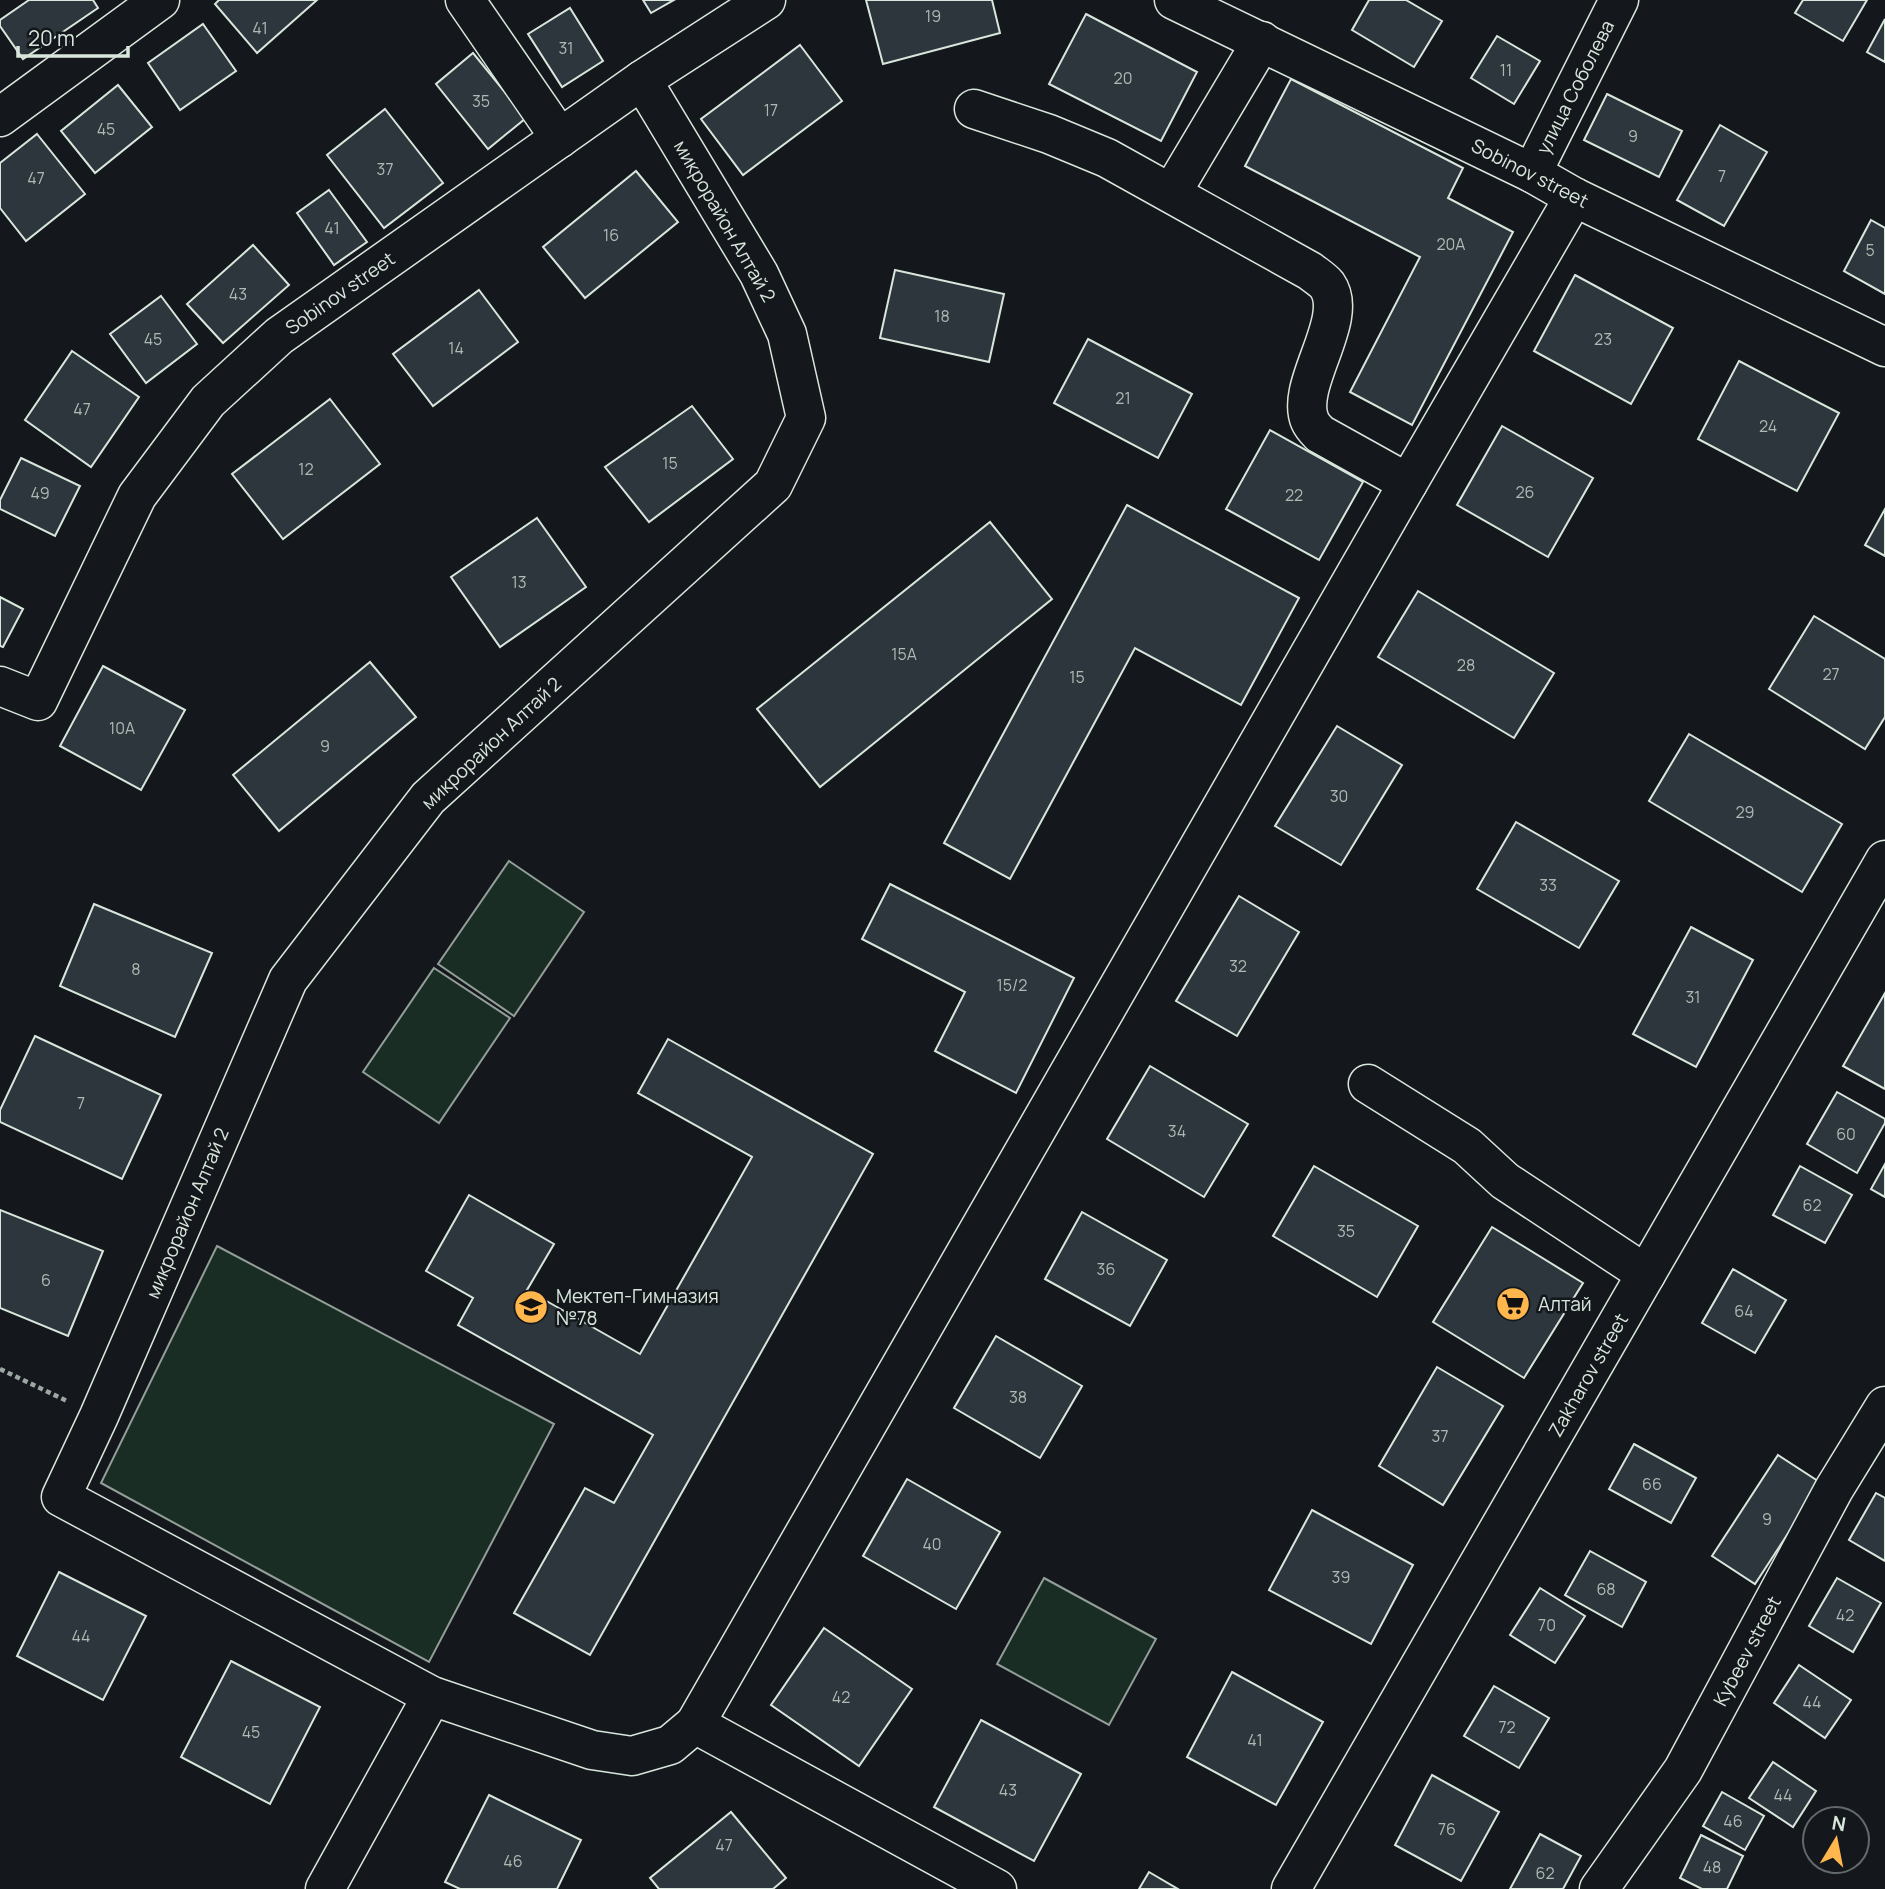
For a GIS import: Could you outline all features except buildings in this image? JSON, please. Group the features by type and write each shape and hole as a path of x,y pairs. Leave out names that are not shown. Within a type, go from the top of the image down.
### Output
{"street":[{"path":"0,117 160,0"},
{"path":"466,0 560,138"},
{"name":"Sobinov street","path":"0,686 38,701 137,496 208,401 279,336 642,80 766,0"},
{"name":"Sobinov street","path":"1174,0 1885,347"},
{"name":"улица Соболева","path":"1532,173 1619,0"},
{"path":"1172,192 1262,41"},
{"name":"микрорайон Алтай 2","path":"432,1696 61,1497 289,980 428,798 773,485 806,418 787,334 759,274 642,80"},
{"path":"974,109 1049,134 1107,158 1310,271 1328,286 1334,304 1306,402 1310,422 1320,435 1408,483"},
{"path":"325,1889 432,1696 592,1750 632,1756 670,1745 695,1724 1574,197"},
{"name":"Zakharov street","path":"1291,1889 1885,860"},
{"path":"1368,1084 1467,1146 1505,1181 1646,1275"},
{"name":"Kybeev street","path":"1599,1889 1683,1770 1834,1489 1885,1406"},
{"path":"695,1724 997,1889"}],"path":[{"path":"0,1369 99,1416"}],"green space":[{"path":"509,861 584,912 514,1016 438,964"},
{"path":"434,968 510,1018 439,1123 363,1072"},
{"path":"217,1246 554,1424 429,1662 101,1483"},
{"path":"1044,1578 1156,1639 1109,1725 997,1664"}],"place":[{"name":"Алтай","path":"1513,1304"},
{"name":"Мектеп-Гимназия №78","path":"531,1307"}]}
